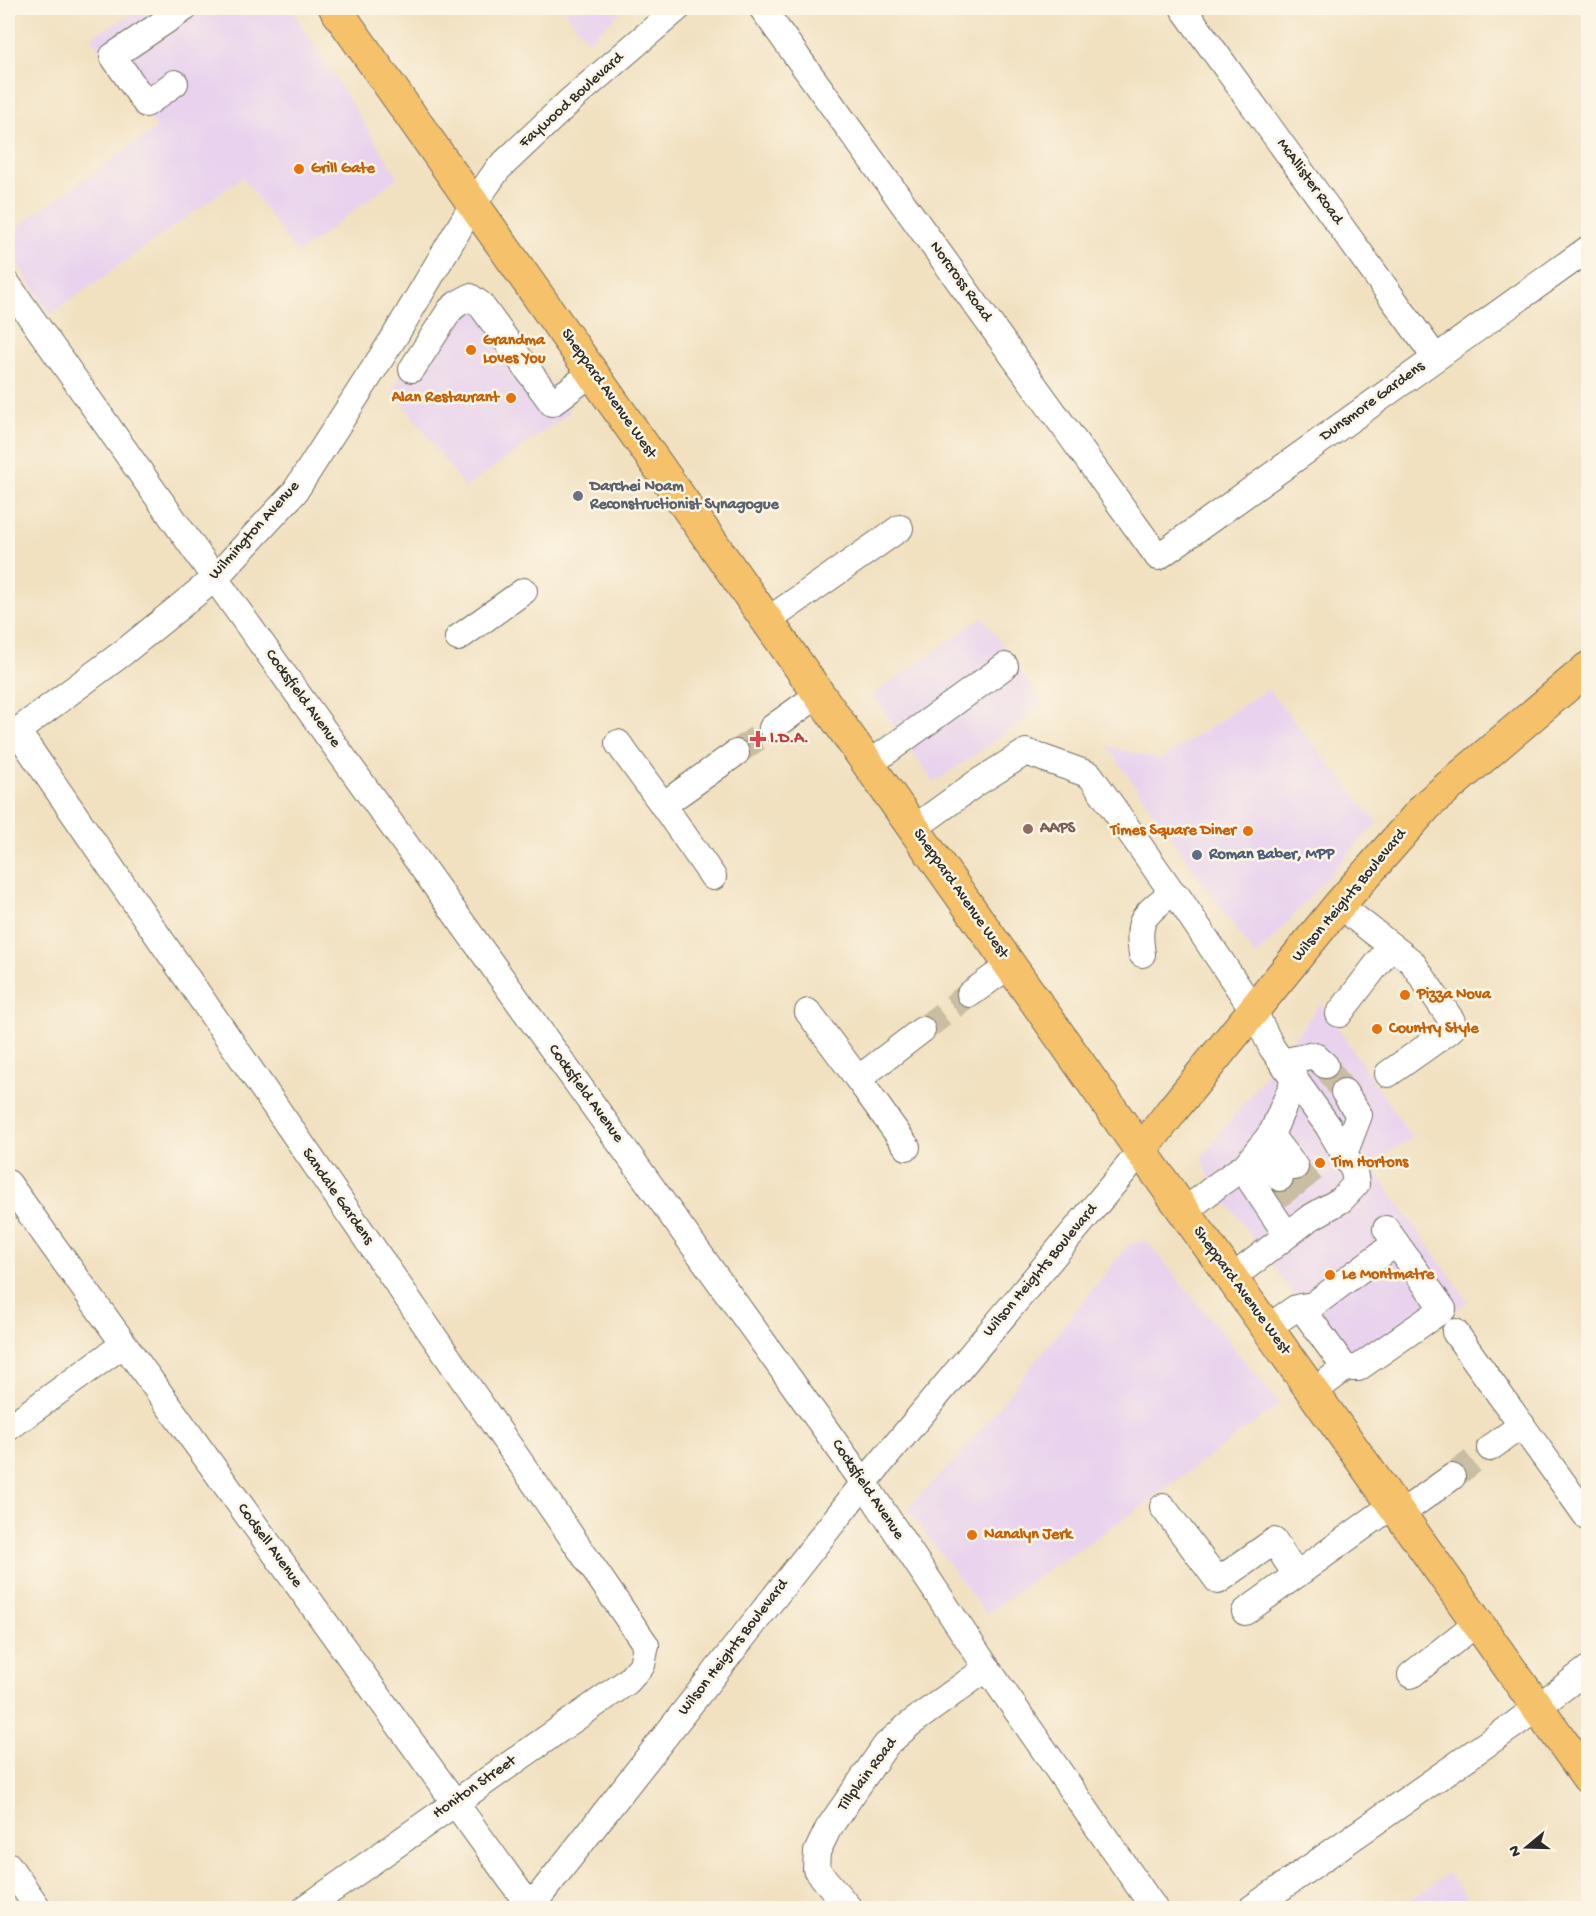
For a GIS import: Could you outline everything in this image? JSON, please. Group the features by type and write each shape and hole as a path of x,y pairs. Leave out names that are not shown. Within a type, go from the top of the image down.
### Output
{"main road":[{"name":"Sheppard Avenue West","path":"335,8 1184,1212 1588,1778"},
{"name":"Wilson Heights Boulevard","path":"1141,1151 1339,905 1427,805 1588,668"}],"street":[{"path":"175,83 146,104 113,56 185,8"},
{"name":"Faywood Boulevard","path":"474,203 498,169 572,99 678,8"},
{"name":"Norcross Road","path":"762,8 1158,557"},
{"name":"McAllister Road","path":"1183,8 1435,357"},
{"name":"Wilmington Avenue","path":"12,735 124,652 215,578 294,493 395,336 474,203"},
{"name":"Dunsmore Gardens","path":"1158,557 1588,249"},
{"name":"Cocksfield Avenue","path":"8,285 215,578 864,1483 987,1668 1154,1908"},
{"path":"412,369 450,310 470,297 480,304 552,403 592,372"},
{"path":"767,621 900,528"},
{"path":"458,638 524,591"},
{"path":"868,765 1005,666"},
{"path":"772,728 818,694"},
{"name":"Sandale Gardens","path":"12,735 646,1645 642,1665"},
{"path":"618,743 713,877"},
{"path":"913,829 975,784 1026,752 1090,775 1184,906 1254,1011 1272,1048 1328,1126 1354,1171 1356,1184 1341,1200 1311,1204"},
{"path":"663,805 736,753"},
{"path":"1142,954 1138,933 1144,916 1172,892"},
{"path":"1339,905 1412,963 1451,1017 1452,1024 1449,1031 1388,1074"},
{"path":"1339,1014 1391,946"},
{"path":"970,994 1010,966"},
{"path":"808,1012 907,1147"},
{"path":"858,1079 922,1030"},
{"path":"1184,1212 1257,1151 1288,1070 1314,1055 1326,1065"},
{"path":"1344,1092 1359,1115 1344,1154"},
{"path":"1232,1278 1287,1235 1311,1204 1345,1180 1331,1152 1315,1129 1311,1102"},
{"name":"Wilson Heights Boulevard","path":"530,1908 864,1483 1141,1151"},
{"path":"1257,1151 1288,1173"},
{"path":"1257,1151 1287,1235"},
{"name":"Codsell Avenue","path":"8,1183 530,1908"},
{"path":"1267,1328 1296,1308 1313,1305 1391,1236 1443,1309 1358,1368 1345,1368 1314,1392"},
{"path":"1301,1307 1345,1368"},
{"path":"1455,1332 1588,1518"},
{"path":"8,1428 124,1344"},
{"path":"1490,1448 1522,1425"},
{"path":"1245,1612 1296,1575 1452,1477"},
{"path":"1163,1507 1218,1581 1274,1541 1296,1575"},
{"path":"1411,1675 1478,1622"},
{"name":"Honiton Street","path":"306,1908 628,1681 642,1665"},
{"name":"Tillplain Road","path":"849,1908 816,1869 817,1852 828,1829 886,1745 910,1724 987,1668"},
{"path":"1252,1908 1588,1669"},
{"path":"8,1865 38,1908"}],"shaded area":[{"path":"143,8 291,8 398,177 297,254 243,177 51,314 8,251 8,233 157,128 91,37"},
{"path":"563,8 625,8 588,41"},
{"path":"466,285 482,287 570,412 465,488 393,389 447,294"},
{"path":"983,617 1044,706 934,783 873,695"},
{"path":"1268,689 1377,822 1256,957 1107,746 1160,760"},
{"path":"1321,1003 1412,1138 1370,1164 1468,1301 1354,1379 1209,1177 1202,1157"},
{"path":"1146,1240 1280,1404 1130,1515 986,1614 907,1509 961,1454 1128,1245"},
{"path":"1448,1873 1475,1908 1400,1908"}],"tunnel":[{"path":"736,753 772,728"},
{"path":"922,1030 970,994"},
{"path":"1325,1065 1344,1092"},
{"path":"1295,1167 1313,1189"},
{"path":"1280,1178 1297,1200"},
{"path":"1452,1477 1490,1448"}],"place":[{"name":"Grill Gate","path":"299,169"},
{"name":"Grandma Loves You","path":"471,350"},
{"name":"Alan Restaurant","path":"511,398"},
{"name":"Darchei Noam Reconstructionist Synagogue","path":"578,496"},
{"name":"I.D.A.","path":"758,739"},
{"name":"AAPS","path":"1028,829"},
{"name":"Times Square Diner","path":"1248,831"},
{"name":"Roman Baber, MPP","path":"1197,855"},
{"name":"Pizza Nova","path":"1405,995"},
{"name":"Country Style","path":"1377,1029"},
{"name":"Tim Hortons","path":"1320,1163"},
{"name":"Le Montmatre","path":"1330,1275"},
{"name":"Nanalyn Jerk","path":"972,1535"}]}
